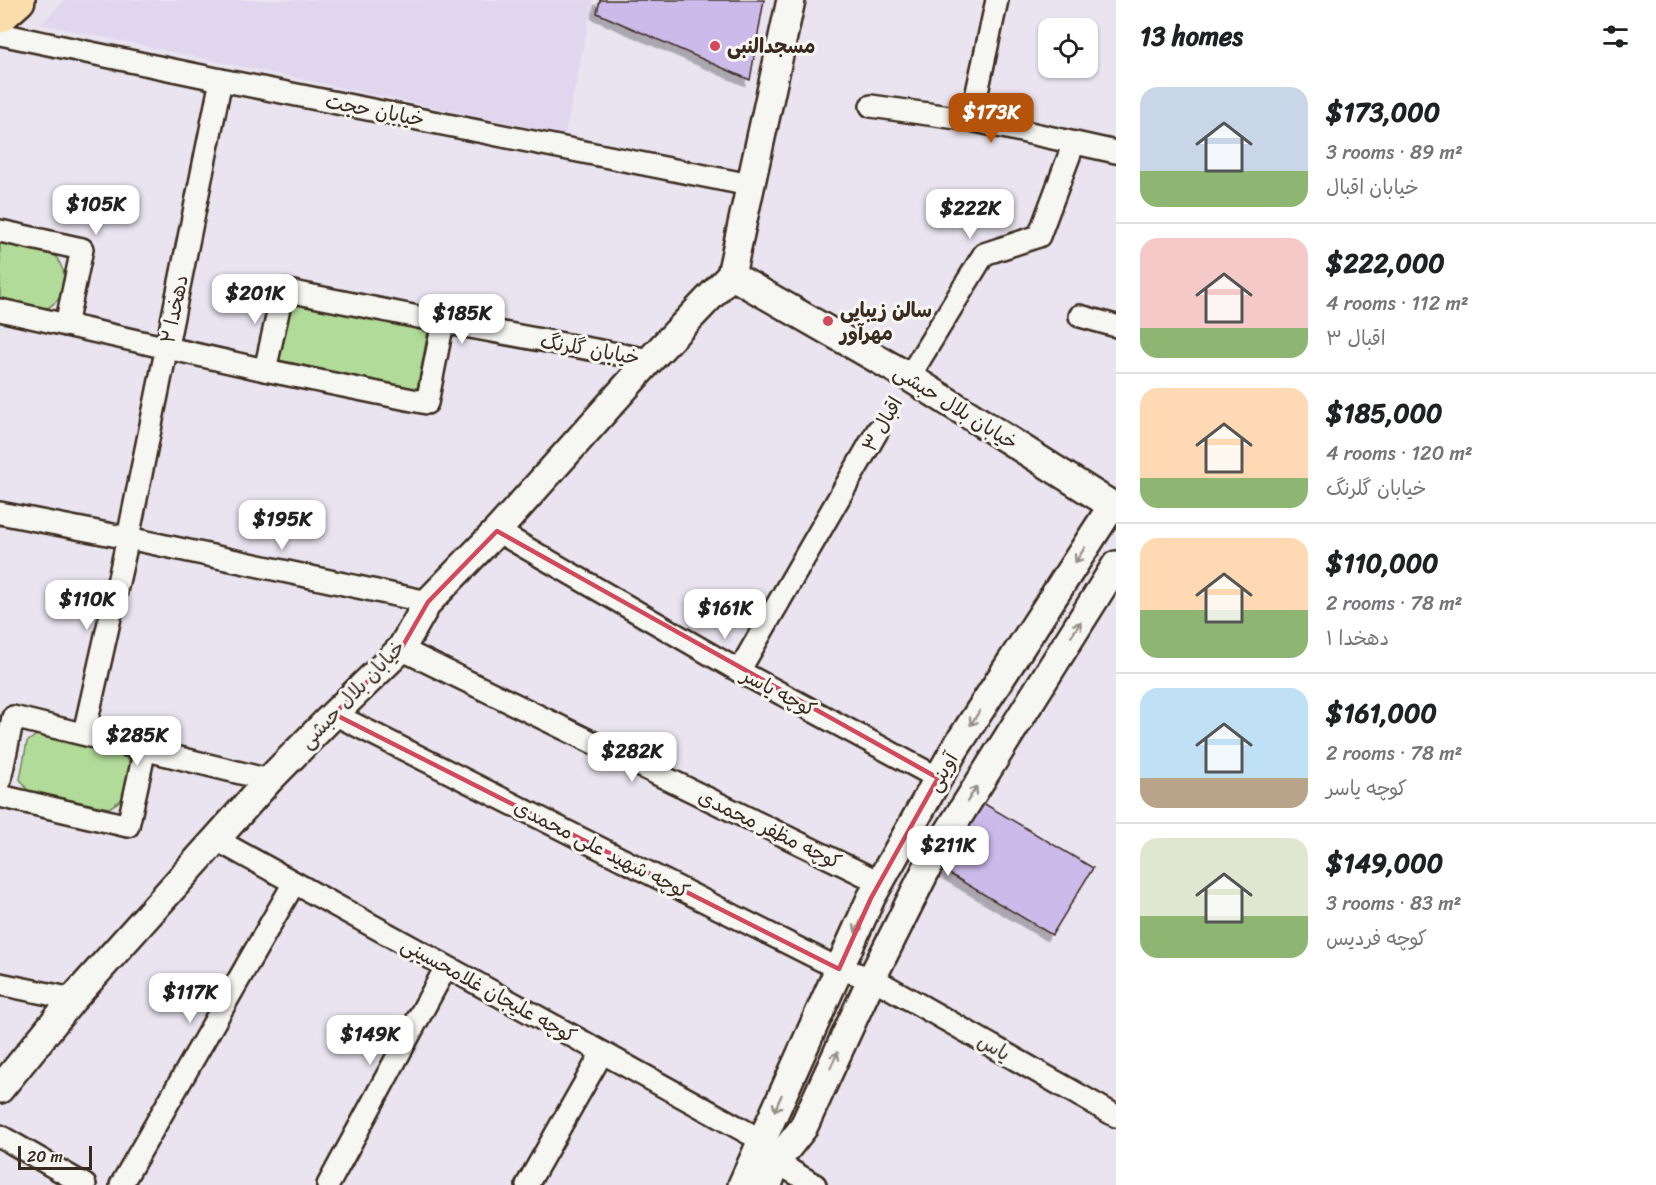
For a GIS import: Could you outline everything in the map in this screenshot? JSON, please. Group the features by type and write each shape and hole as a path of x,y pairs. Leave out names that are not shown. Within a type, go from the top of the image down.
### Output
{"main road":[{"path":"0,16 18,0"}],"street":[{"path":"731,275 790,0"},
{"path":"971,120 997,0"},
{"name":"خیابان حجت","path":"0,34 750,185"},
{"name":"دهخدا ۲","path":"84,733 128,538 221,80"},
{"path":"871,106 971,120 1116,152"},
{"name":"اقبال ۳","path":"909,377 984,254 1040,236 1074,143"},
{"path":"0,231 82,249 66,325"},
{"name":"خیابان بلال حبشی","path":"0,1089 73,999 269,780 401,649 428,602 497,531 650,360 731,275 909,377 1114,507"},
{"name":"خیابان گلرنگ","path":"265,370 282,290 650,360"},
{"path":"0,310 265,370 427,403 443,322"},
{"path":"1080,316 1116,326"},
{"name":"اقبال ۳","path":"740,671 879,430"},
{"name":"آوینی","path":"742,1185 871,898 953,752 1114,507"},
{"path":"0,513 428,602"},
{"name":"کوچه یاسر","path":"497,531 740,671 938,778"},
{"name":"آوینی","path":"772,1174 803,1128 872,978 931,860 1116,565"},
{"name":"کوچه مظفر محمدی","path":"401,649 881,883"},
{"name":"کوچه شهید علی محمدی","path":"334,714 839,969 872,978"},
{"path":"0,780 13,717 269,780"},
{"path":"0,796 128,826 145,748"},
{"name":"کوچه علیجان غلامحسینی","path":"217,840 761,1140"},
{"path":"121,1185 294,883"},
{"path":"328,1185 446,966"},
{"name":"یاس","path":"872,978 1116,1116"},
{"path":"0,984 73,999"},
{"path":"527,1185 602,1053"},
{"path":"0,1136 85,1185"},
{"path":"761,1140 772,1174 815,1185"}],"path":[{"name":"اقبال ۳","path":"879,430 909,377"}],"highlighted area":[{"path":"497,531 938,778 871,898 839,969 334,714 401,649 428,602"}],"shaded area":[{"path":"65,0 593,0 565,135 41,24"}],"green space":[{"path":"0,242 56,256 66,281 59,299 43,311 0,301"},
{"path":"292,301 428,331 417,390 279,360"},
{"path":"39,733 123,753 131,765 123,799 109,808 28,791 20,779 27,742"}],"building":[{"name":"مسجدالنبی","path":"600,0 764,0 750,80 597,13"},
{"path":"978,800 1093,868 1052,935 938,867"}],"place":[{"name":"مسجدالنبی","path":"715,46"},
{"name":"سالن زیبایی مهرآور","path":"828,321"}]}
